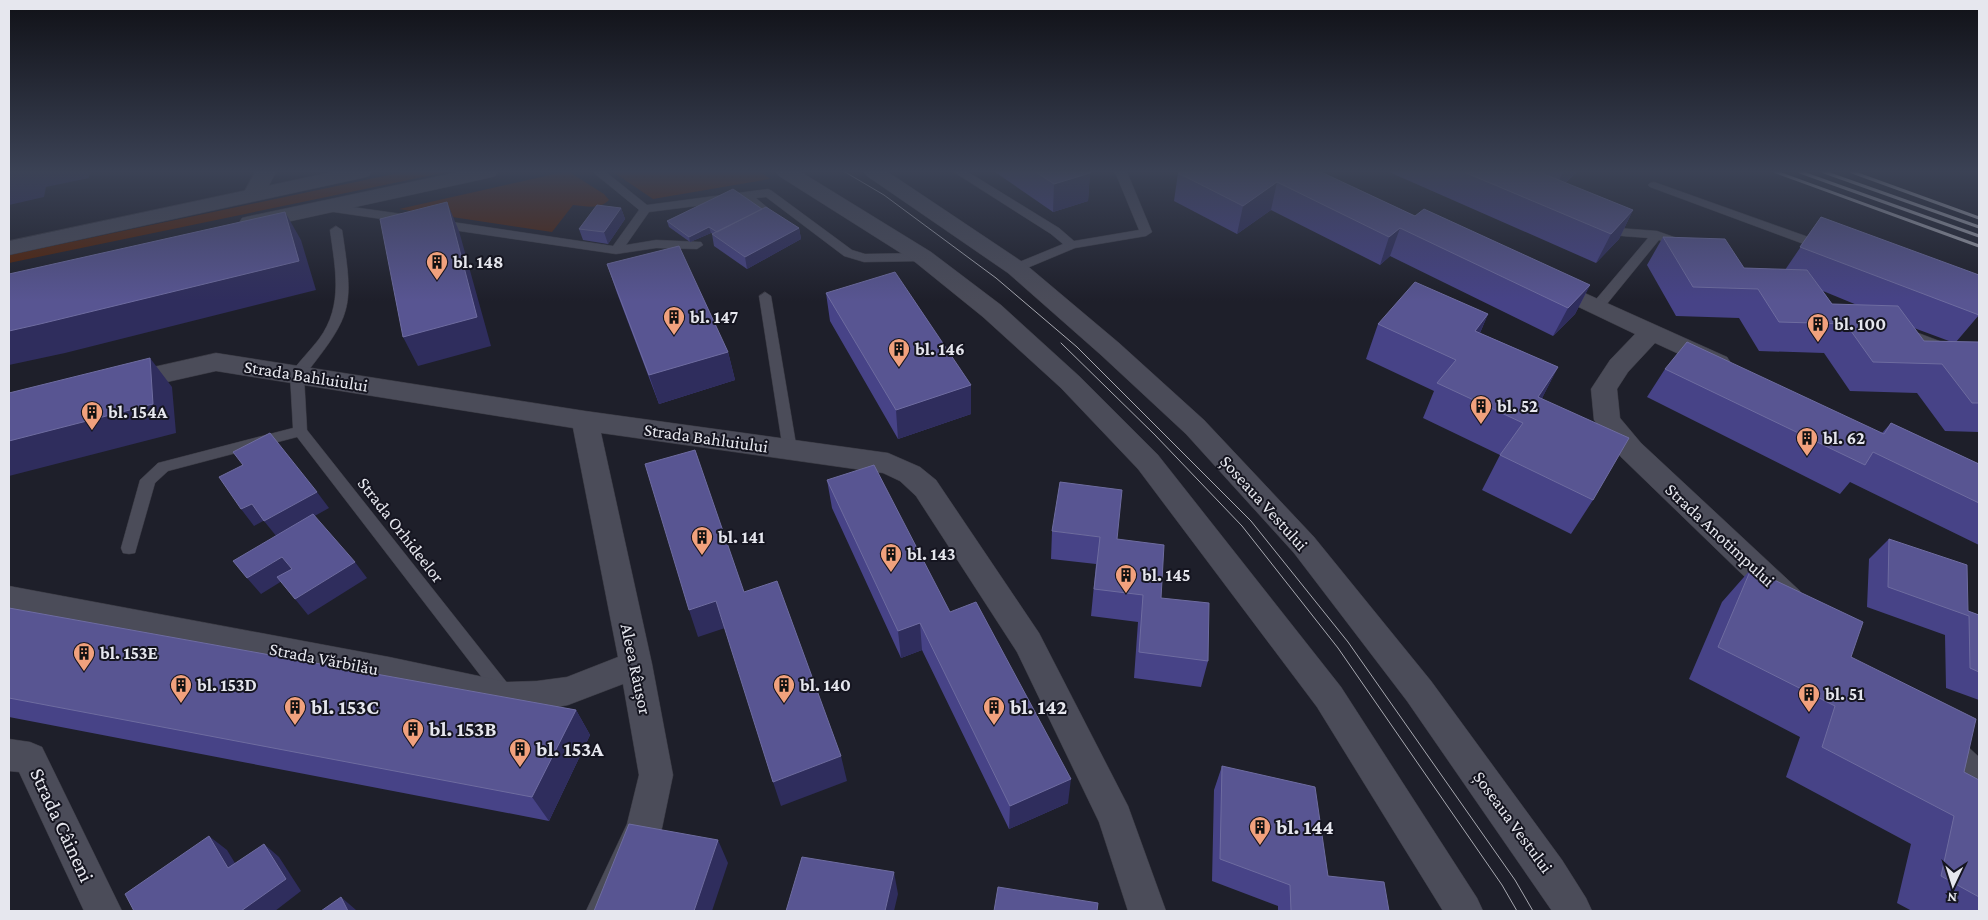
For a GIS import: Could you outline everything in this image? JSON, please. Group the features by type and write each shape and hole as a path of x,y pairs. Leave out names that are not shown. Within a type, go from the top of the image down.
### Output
{"street":[{"path":"9,248 159,215"},
{"path":"233,227 288,215"},
{"path":"855,215 923,257 992,311 1070,382 1148,462 1329,697 1464,911"},
{"name":"Șoseaua Vestului","path":"938,215 1016,268 1110,349 1194,427 1304,545 1419,691 1550,873 1573,911"},
{"path":"1530,275 1740,372"},
{"name":"Strada Anotimpului","path":"1651,332 1619,366 1604,389 1607,420 1631,450 1805,615"},
{"name":"Strada Bahluiului","path":"105,388 216,362 585,421 888,463 910,474 926,488 1028,643 1116,818 1147,911"},
{"name":"Aleea Râușor","path":"585,421 648,723 656,775 644,828 605,911"},
{"name":"Strada Vărbilău","path":"9,599 389,671 507,697 537,696 568,691 636,664"},
{"path":"1921,724 1979,779"},
{"name":"Strada Câineni","path":"9,755 30,758 103,911"}],"lane":[{"path":"377,215 616,250 656,244 697,245"},
{"path":"616,250 642,215"},
{"path":"797,215 848,253 874,258 923,257"},
{"path":"1029,215 1055,231 1072,245"},
{"path":"1016,268 1072,245 1146,232 1139,215"},
{"path":"1736,215 1840,253"},
{"path":"1590,220 1616,231 1657,235 1694,249"},
{"path":"129,548 148,480 163,467 300,432 297,375 335,323 342,304 341,268 336,230"},
{"path":"1597,307 1657,235"},
{"path":"765,296 790,450"},
{"path":"1896,328 1979,360"},
{"name":"Strada Orhideelor","path":"300,432 507,697"}],"shaded area":[{"path":"199,215 240,215 9,263 9,255"},
{"path":"438,215 565,215 552,232"}],"building":[{"path":"272,215 286,215 299,261 9,331 9,274"},
{"name":"bl. 148","path":"396,215 450,215 477,317 403,337 380,219"},
{"path":"590,215 616,215 604,232 579,229"},
{"path":"680,215 750,215 717,232 709,227 689,237 667,221"},
{"path":"750,215 778,215 799,228 745,257 712,234"},
{"path":"1344,215 1437,215 1590,285 1568,308 1400,228 1389,237"},
{"path":"1566,215 1628,215 1611,234"},
{"path":"1821,217 1979,275 1979,315 1800,247"},
{"path":"1663,237 1725,239 1744,268 1807,270 1832,304 1898,306 1924,341 1979,342 1979,403 1972,403 1942,364 1873,362 1846,324 1779,322 1758,289 1693,287"},
{"name":"bl. 147","path":"679,246 728,352 649,375 607,264"},
{"name":"bl. 146","path":"895,272 971,385 896,410 826,293"},
{"path":"1415,282 1488,314 1475,331 1558,367 1538,397 1629,438 1593,500 1500,455 1523,423 1437,383 1456,360 1378,324"},
{"path":"1687,342 1884,434 1891,423 1979,464 1979,503 1873,452 1865,465 1665,369"},
{"path":"150,358 153,404 9,441 9,393"},
{"path":"270,433 317,492 264,521 252,504 241,509 219,477 243,465 233,452"},
{"path":"695,450 744,592 777,581 841,756 773,782 716,601 689,610 645,464"},
{"path":"874,465 950,612 976,602 1071,779 1010,806 920,623 898,631 827,480"},
{"path":"1060,482 1122,490 1117,539 1164,545 1161,598 1209,603 1208,661 1139,652 1143,595 1094,589 1100,537 1052,531"},
{"path":"313,514 355,562 295,599 277,577 292,569 282,557 247,578 233,561"},
{"path":"1889,539 1967,565 1968,611 1979,615 1979,672 1970,668 1969,616 1888,587"},
{"path":"1751,569 1863,622 1851,657 1976,719 1964,772 1979,780 1979,897 1941,876 1954,816 1822,747 1835,706 1718,647"},
{"path":"9,608 576,710 532,797 9,698"},
{"path":"1222,766 1315,787 1328,876 1384,882 1389,911 1291,911 1290,885 1220,859"},
{"path":"629,824 718,840 694,911 594,911"},
{"path":"209,836 228,868 264,844 286,879 241,911 134,911 125,894"},
{"path":"802,857 894,872 885,911 786,911"},
{"path":"998,887 1098,903 1097,911 994,911"},
{"path":"341,897 348,911 321,911"}],"tram line":[{"path":"911,215 996,278 1077,347 1251,521 1348,642 1515,880 1533,911"},
{"path":"1061,343 1155,435 1242,526 1338,648 1502,885 1517,911"}],"railway":[{"path":"1894,215 1979,246"},
{"path":"1920,215 1979,236"},
{"path":"1945,215 1979,227"},
{"path":"1971,215 1979,218"}],"place":[{"name":"bl. 148","path":"437,281"},
{"name":"bl. 147","path":"674,336"},
{"name":"bl. 100","path":"1818,343"},
{"name":"bl. 146","path":"899,368"},
{"name":"bl. 52","path":"1481,425"},
{"name":"bl. 154A","path":"92,431"},
{"name":"bl. 62","path":"1807,457"},
{"name":"bl. 141","path":"702,556"},
{"name":"bl. 143","path":"891,573"},
{"name":"bl. 145","path":"1126,594"},
{"name":"bl. 153E","path":"84,672"},
{"name":"bl. 153D","path":"181,704"},
{"name":"bl. 140","path":"784,704"},
{"name":"bl. 51","path":"1809,713"},
{"name":"bl. 153C","path":"295,726"},
{"name":"bl. 142","path":"994,726"},
{"name":"bl. 153B","path":"413,748"},
{"name":"bl. 153A","path":"520,768"},
{"name":"bl. 144","path":"1260,846"}]}
